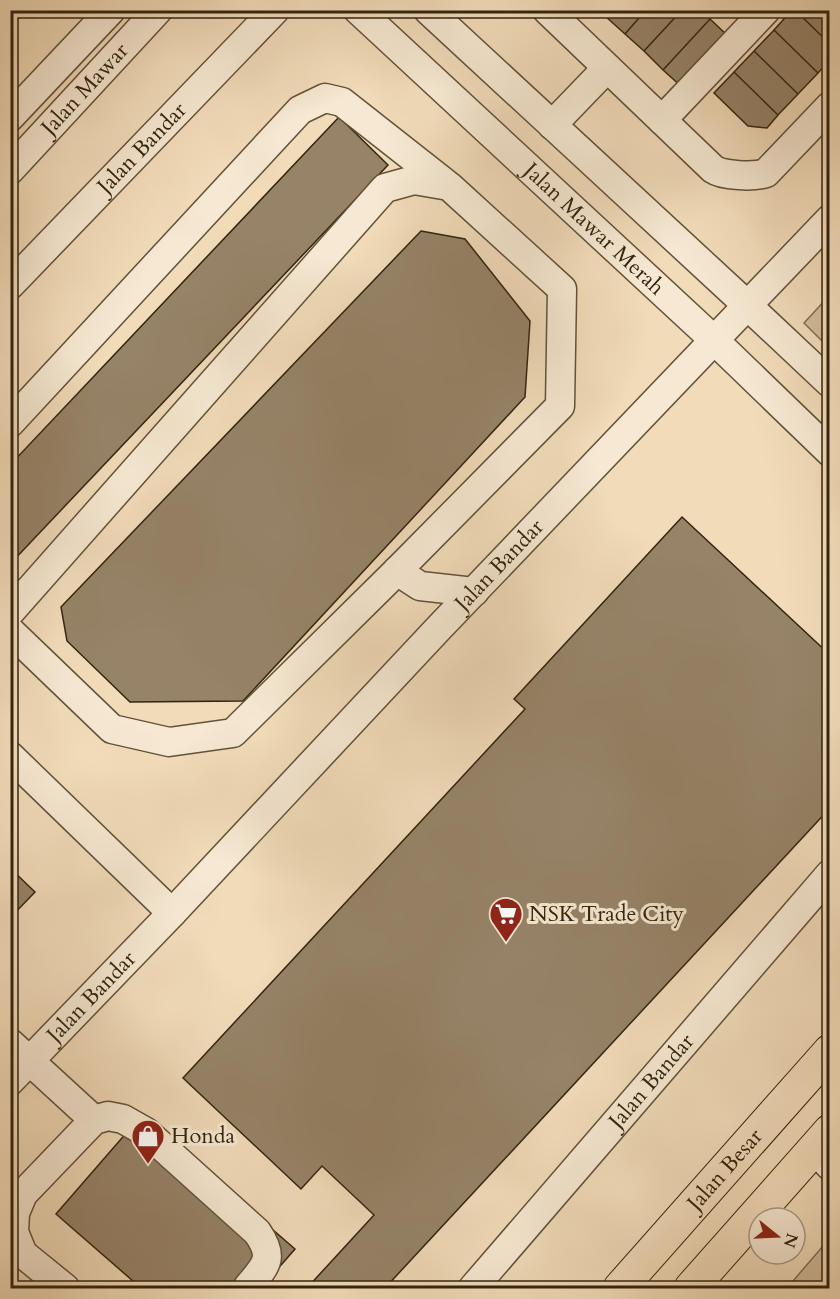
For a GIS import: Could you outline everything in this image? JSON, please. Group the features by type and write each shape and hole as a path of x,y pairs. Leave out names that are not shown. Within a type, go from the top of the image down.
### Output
{"main road":[{"name":"Jalan Besar","path":"620,1288 830,1051"},
{"path":"691,1288 824,1149"}],"street":[{"name":"Jalan Mawar","path":"10,117 111,10"},
{"name":"Jalan Mawar","path":"10,170 158,10"},
{"name":"Jalan Bandar","path":"10,285 275,10"},
{"name":"Jalan Mawar Merah","path":"358,10 714,340 830,452"},
{"path":"428,10 830,383"},
{"path":"547,10 716,172 756,175 766,173 830,106"},
{"path":"662,120 756,14"},
{"path":"552,125 607,68"},
{"path":"10,423 300,110 325,98 342,102 449,186 561,290 560,406 409,578 233,733 169,742 112,729 10,631"},
{"path":"10,612 385,188 414,180 449,186"},
{"name":"Jalan Bandar","path":"10,1081 20,1052 172,914 437,630 830,219"},
{"path":"409,578 474,592"},
{"path":"409,578 437,630"},
{"path":"10,756 172,914"},
{"name":"Jalan Bandar","path":"474,1288 830,874"},
{"path":"20,1052 94,1120"},
{"path":"65,1288 23,1254 14,1232 15,1213 23,1194 94,1120 108,1116 123,1119 146,1132 257,1232 267,1249 266,1264 247,1288"}],"shaded area":[{"path":"829,296 829,348 804,323"},
{"path":"829,1239 829,1288 787,1288"}],"building":[{"path":"610,10 646,10 625,34 605,16"},
{"path":"646,10 682,10 644,51 625,34"},
{"path":"682,10 700,10 710,19 663,70 644,51"},
{"path":"792,10 795,10 830,44 830,60 818,73 774,30"},
{"path":"795,10 830,10 830,44"},
{"path":"710,19 729,37 682,87 663,70"},
{"path":"774,30 818,73 798,94 754,51"},
{"path":"754,51 798,94 778,115 734,72"},
{"path":"734,72 778,115 767,128 748,126 714,93"},
{"path":"339,117 388,165 10,564 10,465"},
{"path":"421,231 465,239 530,321 525,397 243,701 130,702 67,641 61,607"},
{"name":"NSK Trade City","path":"682,517 830,655 830,808 385,1288 307,1288 374,1215 322,1166 301,1189 183,1078 525,709 514,699"},
{"path":"10,868 35,892 10,918"},
{"name":"Honda","path":"141,1116 295,1249 261,1288 141,1288 56,1214"}],"place":[{"name":"NSK Trade City","path":"506,943"},
{"name":"Honda","path":"148,1165"}]}
